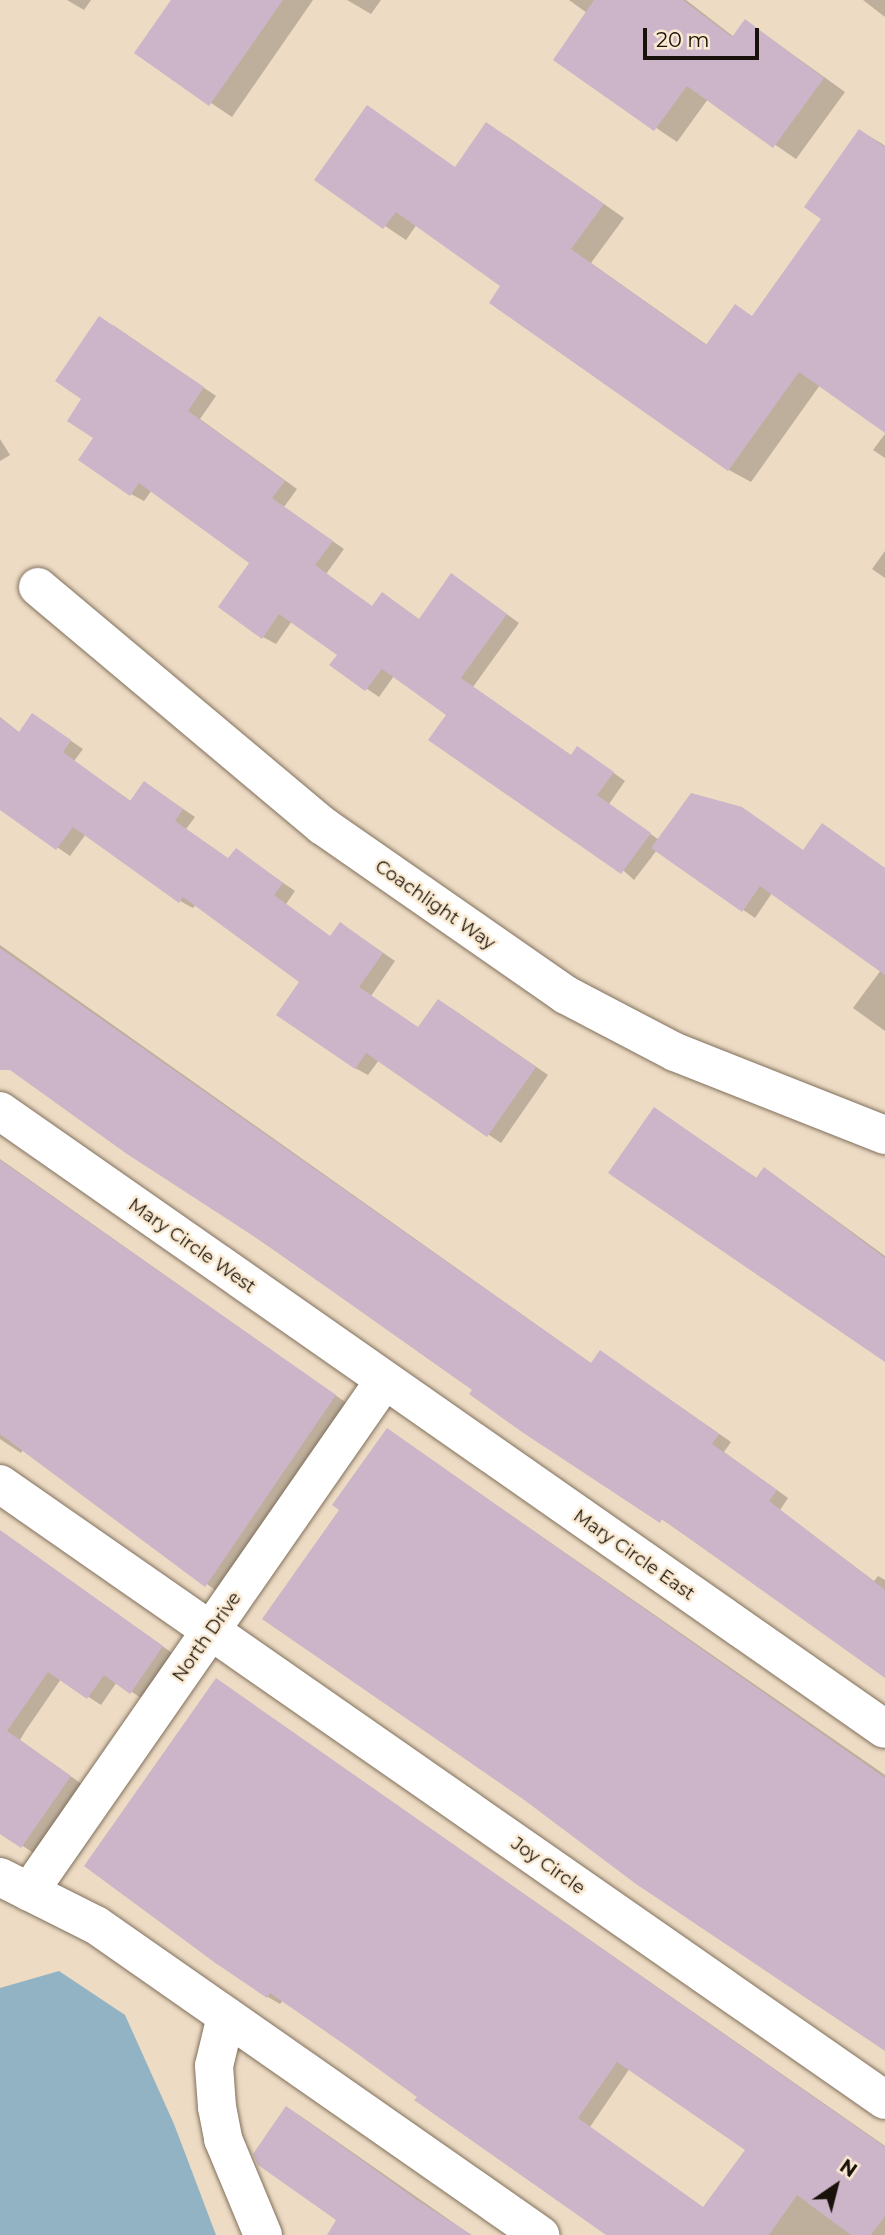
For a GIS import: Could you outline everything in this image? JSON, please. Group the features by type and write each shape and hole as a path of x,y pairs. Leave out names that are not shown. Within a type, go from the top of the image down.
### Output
{"street":[{"name":"Coachlight Way","path":"38,587 323,826 566,995 675,1052 885,1135"},
{"name":"Mary Circle West","path":"0,1111 384,1381"},
{"name":"North Drive","path":"15,1885 211,1632 384,1381"},
{"name":"Mary Circle East","path":"384,1381 885,1729"},
{"path":"0,1484 211,1632"},
{"name":"Joy Circle","path":"211,1632 885,2100"},
{"path":"15,1885 96,1925 540,2235"},
{"path":"226,2016 214,2066 217,2107 223,2139 263,2235"}],"water":[{"path":"59,1971 125,2015 174,2124 216,2235 0,2235 0,1988"}],"building":[{"path":"171,0 283,0 209,106 134,53"},
{"path":"594,0 683,0 732,37 745,19 824,78 773,148 687,86 654,131 553,60"},
{"path":"367,105 455,167 486,122 604,204 571,249 706,345 735,304 752,316 821,219 804,207 859,129 885,147 885,433 799,372 728,471 489,303 500,286 396,212 383,229 314,180"},
{"path":"99,316 204,387 188,411 285,481 272,498 333,541 315,565 372,606 382,592 419,619 451,573 507,614 461,678 571,755 577,746 614,772 597,795 651,833 621,874 428,740 446,715 382,669 365,691 329,665 337,655 279,614 262,639 218,607 249,563 139,483 130,496 78,460 93,438 67,421 81,399 55,381"},
{"path":"32,713 71,740 63,752 130,801 144,781 183,809 175,821 228,858 236,848 283,883 274,895 330,936 340,922 383,953 359,987 418,1027 438,999 536,1067 487,1137 366,1053 355,1069 276,1015 299,982 183,897 179,903 73,827 56,850 0,810 0,718 19,732"},
{"path":"691,793 742,807 803,850 822,823 885,868 885,975 760,886 742,912 651,848"},
{"path":"0,948 591,1363 600,1350 719,1434 712,1444 777,1490 769,1501 885,1590 885,1678 662,1519 660,1523 522,1432 469,1394 472,1390 264,1243 127,1154 10,1070 0,1070"},
{"path":"654,1107 756,1178 764,1167 885,1258 885,1362 608,1173"},
{"path":"0,1160 336,1395 205,1587 0,1434"},
{"path":"387,1428 885,1778 885,2051 636,1884 523,1799 262,1619 339,1510 332,1505"},
{"path":"0,1530 163,1646 130,1694 104,1675 87,1699 48,1672 7,1731 71,1776 21,1848 0,1834"},
{"path":"216,1678 885,2147 885,2216 871,2235 851,2235 797,2195 769,2235 606,2235 414,2100 417,2097 351,2049 270,1993 267,1998 214,1962 84,1866","holes":["617,2062 745,2150 703,2207 578,2118"]},
{"path":"286,2106 420,2202 472,2235 327,2235 336,2220 258,2165 253,2154"}]}
